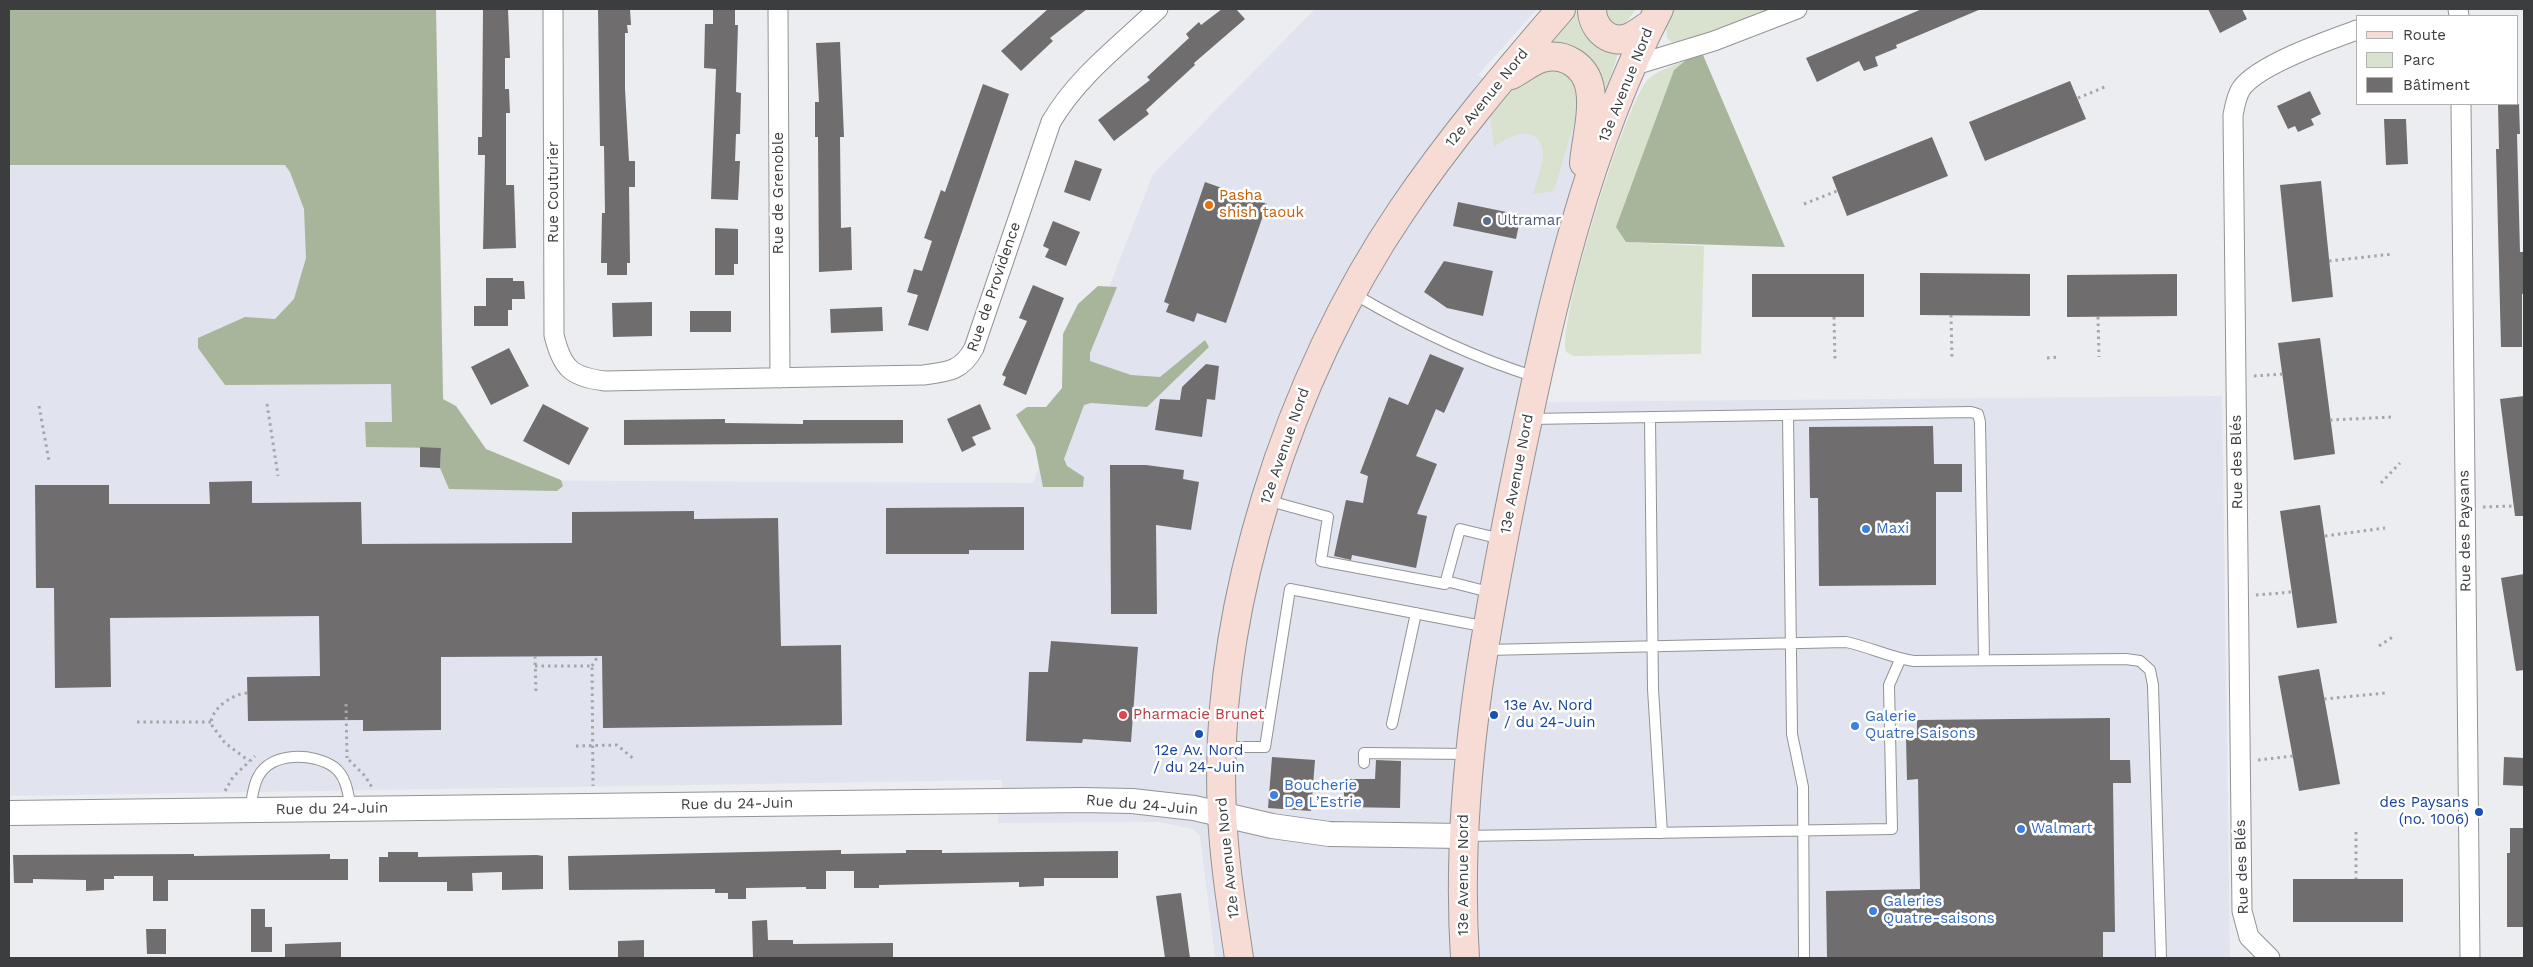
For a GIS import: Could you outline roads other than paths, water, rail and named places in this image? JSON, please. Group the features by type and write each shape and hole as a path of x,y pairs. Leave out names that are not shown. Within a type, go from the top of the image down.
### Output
{"main road":[{"name":"12e Avenue Nord","path":"1239,958 1222,814 1225,707 1236,627 1249,562 1266,500 1300,398 1323,348 1352,293 1400,212 1464,123 1561,9"},
{"path":"1592,9 1596,26 1607,38 1615,40 1628,38 1655,16"},
{"name":"13e Avenue Nord","path":"1465,958 1462,906 1463,836 1469,754 1494,593 1528,419 1578,211 1632,66 1655,16"},
{"path":"1494,86 1541,58 1565,58 1576,63 1584,71 1591,90 1591,104 1578,211"}],"street":[{"name":"Rue Couturier","path":"553,9 554,335 560,356 570,371"},
{"name":"Rue de Grenoble","path":"778,9 780,378"},
{"name":"Rue de Providence","path":"570,371 585,379 605,381 923,375 954,370 967,361 974,348 1051,122 1059,108 1083,79 1158,9"},
{"path":"1632,66 1714,41 1797,9"},
{"name":"Rue des Blés","path":"2270,958 2249,937 2242,911 2233,136 2235,102 2241,89 2254,76 2292,56 2356,30"},
{"name":"Rue des Paysans","path":"2461,105 2470,958"},
{"name":"Rue du 24-Juin","path":"9,813 1082,800 1165,804 1222,814 1272,826 1329,834 1463,836"}],"lane":[{"path":"1352,293 1391,316 1472,355 1537,377"},
{"path":"1528,419 1971,412 1978,414 1980,422 1984,659"},
{"path":"1788,415 1792,734 1802,787 1804,958"},
{"path":"1650,417 1653,689 1662,833"},
{"path":"1266,500 1328,517 1321,561 1445,584 1460,529 1504,540"},
{"path":"1446,581 1494,593"},
{"path":"1223,747 1265,747 1290,589 1416,613 1486,639 1653,648 1846,642 1864,646 1900,660 1914,661 2126,659 2140,661 2150,670 2153,685 2161,958"},
{"path":"1392,724 1416,613"},
{"path":"1463,836 1892,829 1889,685 1900,660"},
{"path":"1364,763 1364,753 1469,754"},
{"path":"250,810 258,775 268,766 285,758 304,756 322,761 335,768 346,783 351,809"}],"place":[{"name":"Pasha shish taouk","path":"1209,205"},
{"name":"Ultramar","path":"1487,221"},
{"name":"Maxi","path":"1866,529"},
{"name":"Pharmacie Brunet","path":"1123,715"},
{"name":"13e Av. Nord / du 24-Juin","path":"1494,715"},
{"name":"Galerie Quatre Saisons","path":"1855,726"},
{"name":"12e Av. Nord / du 24-Juin","path":"1199,734"},
{"name":"Boucherie De L’Estrie","path":"1274,795"},
{"name":"des Paysans (no. 1006)","path":"2479,812"},
{"name":"Walmart","path":"2021,829"},
{"name":"Galeries Quatre-saisons","path":"1873,911"}]}
